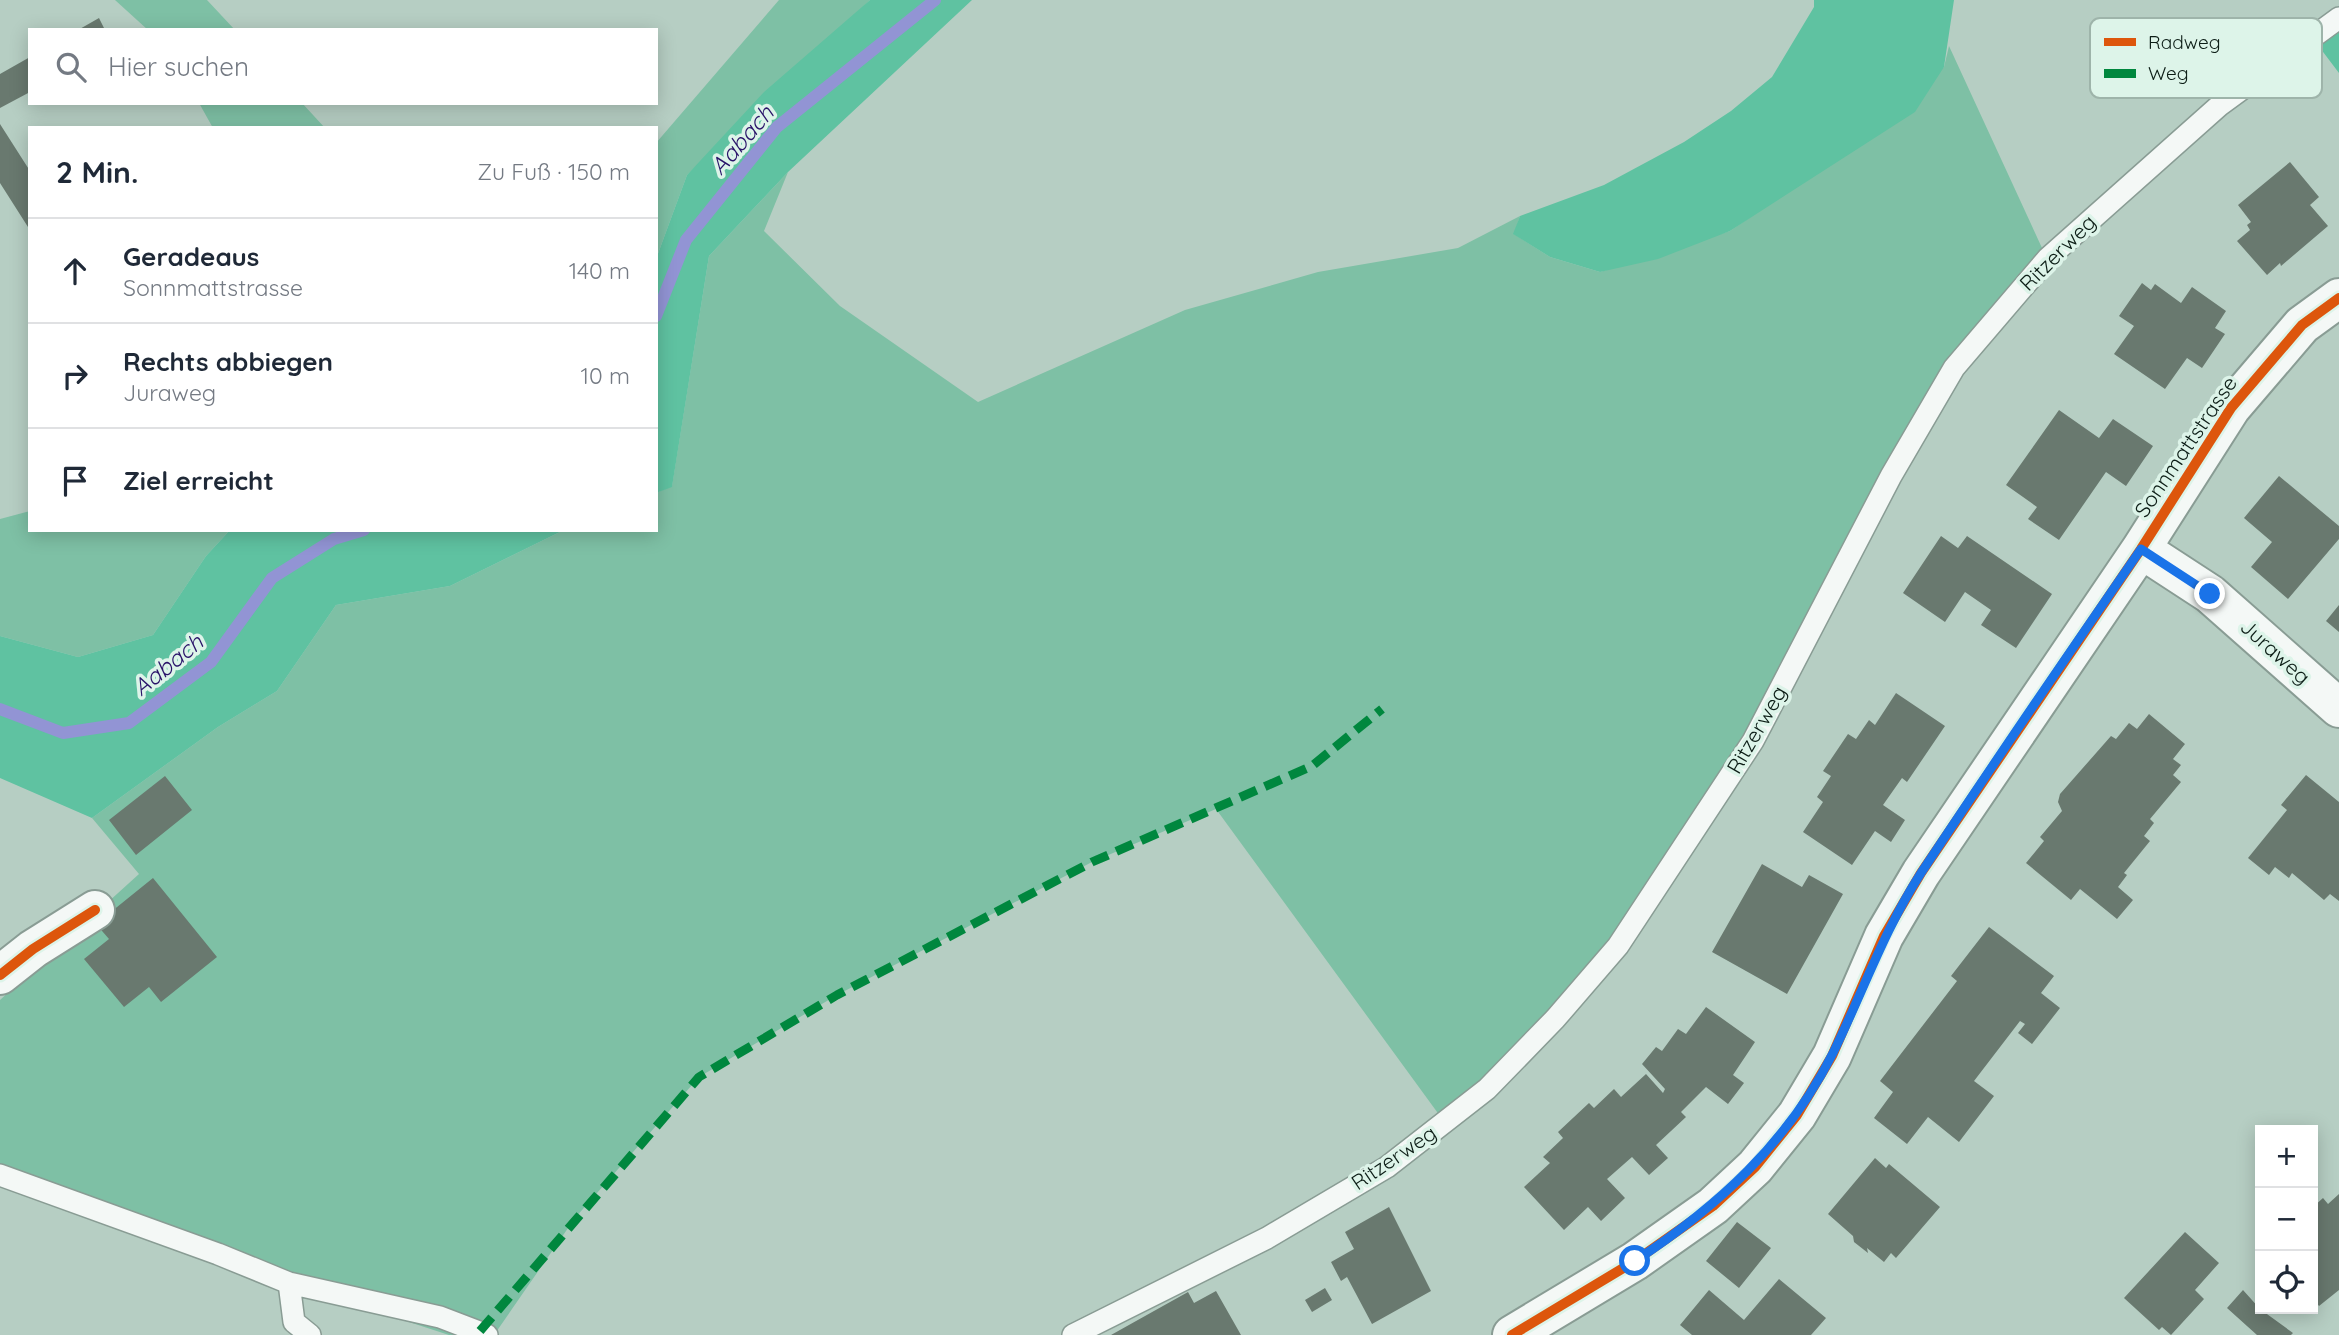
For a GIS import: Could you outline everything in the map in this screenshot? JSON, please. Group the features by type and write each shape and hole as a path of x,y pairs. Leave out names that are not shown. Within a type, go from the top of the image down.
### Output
{"street":[{"name":"Sonnmattstrasse","path":"1512,1335 1635,1261 1713,1206 1755,1167 1788,1125 1832,1056 1884,936 1921,873 2141,549 2231,408 2302,325 2339,298"},
{"name":"Juraweg","path":"2141,549 2210,594 2339,708"},
{"path":"0,975 33,949 95,910"}],"lane":[{"name":"Ritzerweg","path":"2322,30 2339,18"},
{"name":"Ritzerweg","path":"1073,1335 1266,1238 1387,1167 1487,1089 1555,1019 1618,946 1753,741 1891,476 1954,368 2048,258 2230,98"},
{"path":"0,1175 218,1254 289,1283 439,1317 484,1333"},
{"path":"289,1283 294,1322 310,1335"}],"green space":[{"path":"115,0 207,0 233,28 146,28"},
{"path":"779,0 870,0 687,175 658,254 658,141"},
{"path":"870,0 972,0 788,172 709,256 672,487 658,492 658,254 687,175 764,92"},
{"path":"1814,0 1954,0 1944,67 1915,112 1730,231 1658,259 1600,272 1550,257 1513,234 1520,216 1604,185 1684,142 1731,111 1772,77 1814,7"},
{"path":"2339,20 2339,73 2322,51 2322,34"},
{"path":"1949,46 2048,261 1957,374 1622,951 1448,1127 1216,809 1092,862 837,995 699,1077 575,1218 494,1335 449,1335 289,1283 117,1219 0,1165 0,1000 139,874 92,818 218,727 277,691 336,605 450,586 560,532 658,532 658,492 672,486 709,256 788,172 764,231 840,306 978,402 1185,310 1318,272 1458,248 1520,216 1514,234 1550,257 1600,272 1730,231 1786,193 1944,67"},
{"path":"200,105 304,105 323,126 212,126"},
{"path":"28,512 28,532 228,532 206,556 153,635 78,657 0,636 0,519"},
{"path":"228,532 560,532 450,586 336,605 277,691 218,727 92,818 0,778 0,636 78,657 153,635 206,556"}],"building":[{"path":"99,18 104,28 82,28"},
{"path":"28,58 28,93 0,108 0,74"},
{"path":"0,124 28,168 28,227 0,183"},
{"path":"2290,162 2319,197 2310,205 2328,226 2267,275 2237,241 2250,230 2247,225 2251,222 2238,205"},
{"path":"2142,283 2151,290 2155,284 2181,303 2192,287 2226,311 2215,328 2225,334 2202,368 2187,358 2165,389 2114,354 2134,326 2119,316"},
{"path":"2059,410 2099,438 2113,419 2153,446 2126,486 2106,472 2059,540 2028,519 2037,507 2006,485"},
{"path":"2279,476 2339,526 2339,539 2288,599 2251,567 2272,542 2244,518"},
{"path":"1941,536 1958,548 1967,536 2052,594 2016,648 1981,625 1991,610 1965,592 1945,622 1903,593"},
{"path":"2339,605 2339,632 2326,621"},
{"path":"1896,693 1945,726 1907,782 1902,778 1883,805 1905,820 1891,842 1875,831 1852,865 1803,832 1823,802 1817,797 1831,776 1823,771 1848,734 1856,739 1869,720 1875,725"},
{"path":"2149,714 2185,744 2173,759 2181,765 2173,775 2181,782 2150,819 2154,823 2144,836 2150,841 2124,873 2127,875 2118,887 2133,900 2117,919 2080,889 2071,900 2026,863 2044,841 2040,837 2062,811 2058,802 2060,794 2111,736 2116,739 2129,723 2137,729"},
{"path":"2306,775 2339,802 2339,901 2330,894 2324,900 2292,873 2289,878 2275,867 2269,875 2248,858 2287,810 2281,805"},
{"path":"165,776 192,810 136,855 109,820"},
{"path":"1762,864 1802,887 1809,875 1843,894 1787,994 1712,952"},
{"path":"153,878 217,957 161,1002 149,987 124,1007 84,959 109,939 96,924"},
{"path":"1989,927 2054,976 2041,993 2060,1008 2032,1044 2018,1033 2025,1024 2020,1021 1974,1081 1994,1096 1959,1142 1928,1117 1907,1144 1874,1118 1893,1092 1880,1081 1957,981 1951,976"},
{"path":"1706,1007 1755,1042 1733,1075 1744,1083 1728,1104 1706,1087 1681,1112 1686,1117 1656,1145 1668,1158 1649,1175 1632,1157 1607,1179 1625,1198 1601,1221 1588,1207 1564,1230 1524,1187 1550,1163 1543,1157 1563,1138 1558,1132 1589,1103 1594,1108 1614,1089 1621,1097 1646,1074 1663,1093 1665,1089 1642,1064 1656,1047 1662,1051 1678,1029 1686,1034"},
{"path":"1875,1158 1886,1168 1889,1164 1940,1207 1896,1258 1891,1253 1884,1262 1867,1248 1868,1253 1854,1242 1853,1236 1828,1214"},
{"path":"2339,1194 2339,1290 2319,1306 2318,1202 2323,1198 2328,1204"},
{"path":"1389,1207 1431,1291 1372,1324 1347,1277 1341,1281 1331,1262 1354,1249 1345,1232"},
{"path":"1737,1222 1771,1248 1739,1288 1706,1261"},
{"path":"2185,1232 2219,1263 2195,1290 2204,1299 2171,1335 2162,1327 2159,1330 2124,1298"},
{"path":"1779,1279 1826,1318 1811,1335 1692,1335 1680,1325 1709,1290 1744,1320"},
{"path":"1325,1288 1332,1300 1312,1312 1305,1300"},
{"path":"2243,1290 2255,1303 2255,1314 2267,1314 2293,1333 2257,1335 2227,1308"},
{"path":"1216,1291 1241,1335 1111,1335 1188,1292 1194,1303"}],"waterway":[{"name":"Aabach","path":"658,311 686,240 777,127 935,0"},
{"name":"Aabach","path":"0,709 63,733 129,723 211,662 272,578 334,539 357,532"}],"marked path":[{"path":"480,1331 699,1077 837,995 1092,862 1312,766 1382,709"}],"cycle path":[{"path":"1512,1335 1635,1261 1713,1206 1755,1167 1797,1115 1832,1056 1884,936 1921,873 2141,549 2231,408 2302,325 2339,298"},
{"path":"0,975 33,949 95,910"}],"route":[{"path":"1635,1261 1713,1206 1755,1167 1797,1115 1832,1056 1884,936 1921,873 2141,549 2210,594"}]}
